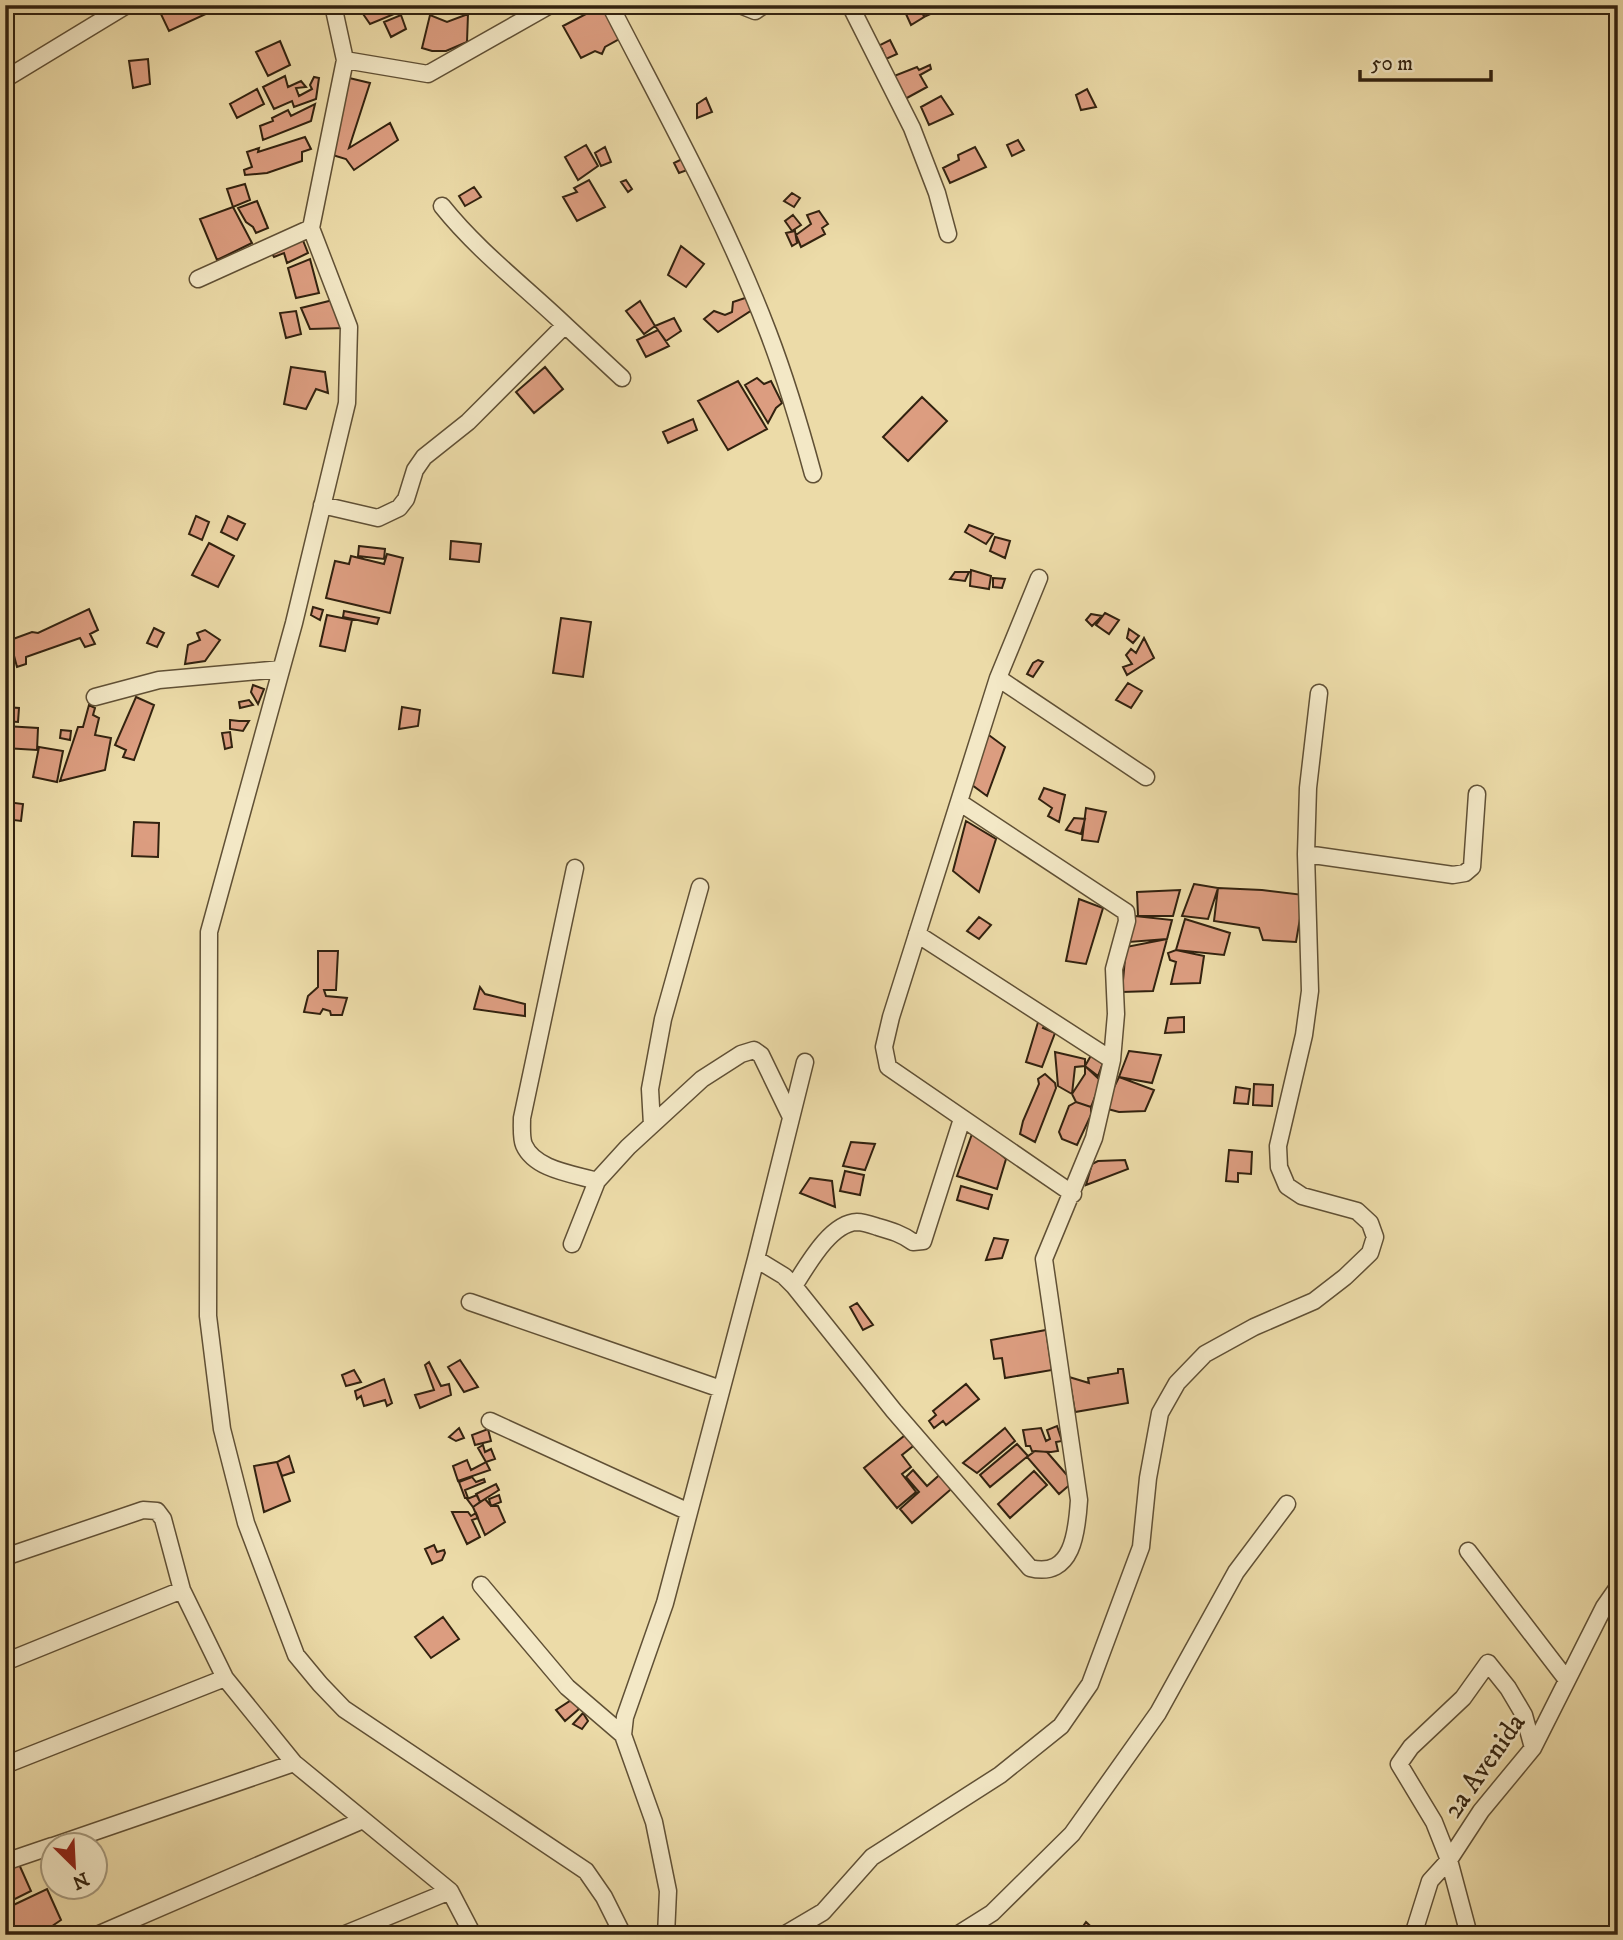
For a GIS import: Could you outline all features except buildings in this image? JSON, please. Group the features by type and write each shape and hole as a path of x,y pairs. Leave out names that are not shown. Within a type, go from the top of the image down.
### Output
{"street":[{"path":"5,68 10,76 127,5"},
{"path":"333,5 345,60 311,219 349,327 347,403 294,623 209,932 208,1316 222,1429 246,1523 296,1655 344,1710 586,1871 604,1897 623,1935"},
{"path":"345,60 428,74 550,5"},
{"path":"610,5 707,194 762,318 791,396 813,474"},
{"path":"740,5 755,11 764,5"},
{"path":"850,5 912,128 937,193 948,234"},
{"path":"442,206 484,253 518,280 622,378"},
{"path":"198,279 312,228"},
{"path":"322,505 378,518 399,508 406,499 415,470 424,457 468,422 565,325"},
{"path":"1039,578 998,678 891,1017 884,1047 888,1067 1073,1194"},
{"path":"95,697 159,680 281,670"},
{"path":"998,678 1146,777"},
{"path":"784,1935 823,1912 872,1857 1000,1775 1061,1726 1090,1684 1141,1547 1148,1478 1160,1413 1177,1383 1205,1354 1314,1301 1370,1253 1375,1237 1370,1223 1357,1211 1301,1196 1287,1186 1279,1167 1278,1146 1304,1035 1310,991 1306,854 1308,788 1319,693"},
{"path":"1306,854 1453,875 1465,873 1472,867 1477,794"},
{"path":"756,1259 784,1276 794,1286 894,1411 1030,1568 1044,1572 1057,1567 1067,1555 1077,1528 1079,1500 1044,1259 1094,1138 1112,1060 1116,1014 1114,969 1127,921 1126,912 959,802"},
{"path":"575,868 522,1118 523,1143 530,1155 542,1164 597,1181"},
{"path":"652,1125 650,1089 663,1019 701,887"},
{"path":"917,934 1112,1060"},
{"path":"572,1244 597,1181 628,1147 702,1079 741,1054 754,1050 761,1055 791,1117"},
{"path":"666,1935 668,1891 654,1822 623,1735 625,1717 666,1603 805,1062"},
{"path":"794,1286 819,1248 834,1232 848,1223 860,1222 900,1233 913,1242 923,1241 962,1119"},
{"path":"470,1302 721,1389"},
{"path":"490,1421 689,1512"},
{"path":"957,1935 992,1913 1072,1834 1158,1713 1236,1573 1287,1504"},
{"path":"5,1558 143,1510 153,1509 161,1514 182,1590 225,1678 294,1763 450,1891 472,1935"},
{"path":"1468,1551 1567,1680"},
{"path":"481,1585 567,1687 623,1735"},
{"name":"2a Avenida","path":"1413,1935 1430,1881 1449,1860 1481,1811 1533,1748 1604,1607 1618,1587"},
{"path":"5,1662 182,1590"},
{"path":"1469,1935 1449,1860 1434,1822 1399,1764 1411,1747 1463,1699 1488,1663 1524,1715 1533,1748"},
{"path":"5,1765 225,1678"},
{"path":"94,1832 294,1763"},
{"path":"97,1935 363,1820"},
{"path":"5,1862 38,1851"},
{"path":"343,1935 450,1891"}]}
